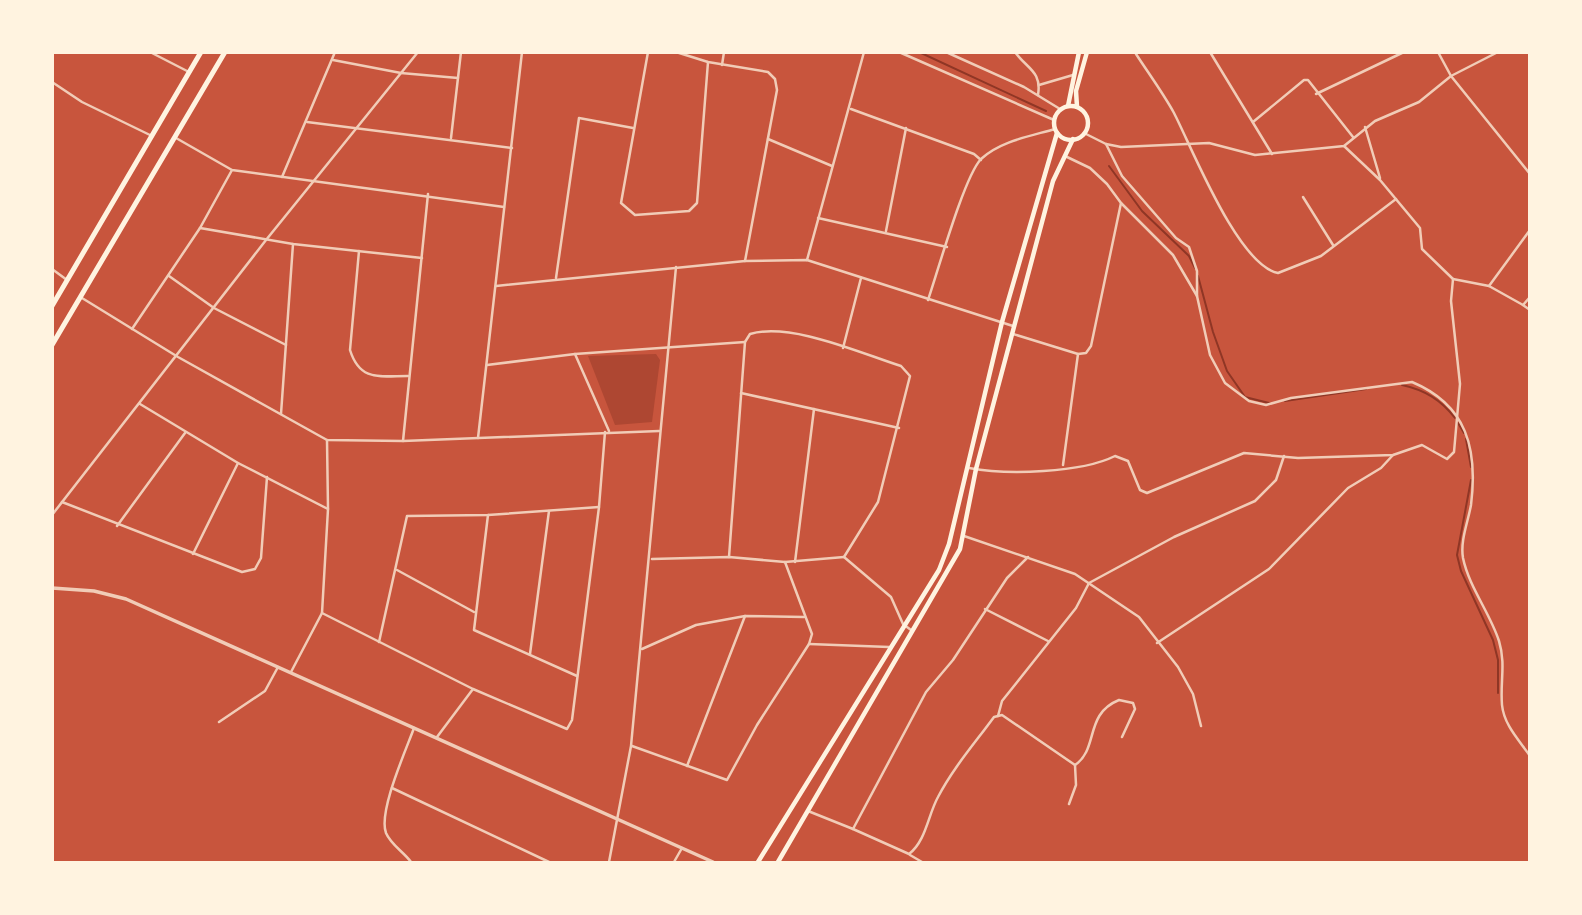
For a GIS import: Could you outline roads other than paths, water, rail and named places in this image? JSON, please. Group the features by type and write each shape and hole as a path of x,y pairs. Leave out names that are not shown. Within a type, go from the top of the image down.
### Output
{"main road":[{"path":"52,306 201,52"},
{"path":"52,345 225,52"},
{"path":"1068,106 1079,52"},
{"path":"778,863 947,574 962,536 976,470 1053,181 1073,139 1084,132 1087,120 1077,108 1076,91 1087,52"},
{"path":"758,863 903,624 939,570 949,544 1002,322 1056,131 1054,120 1060,109 1068,106 1077,108"},
{"path":"1056,131 1073,139"}],"street":[{"path":"150,52 189,72"},
{"path":"282,177 335,52"},
{"path":"52,514 266,240 418,52"},
{"path":"451,138 461,52"},
{"path":"478,438 522,52"},
{"path":"648,52 621,203 635,215 689,211 697,203 708,62"},
{"path":"676,52 708,62 768,72 775,79 777,90 745,261"},
{"path":"722,65 724,52"},
{"path":"807,260 864,52"},
{"path":"899,52 1054,120"},
{"path":"946,52 1038,95 1060,109"},
{"path":"1015,52 1034,70 1039,86 1038,95"},
{"path":"1210,52 1273,155"},
{"path":"1316,94 1404,52"},
{"path":"1438,52 1451,76 1530,174"},
{"path":"1084,132 1106,144 1121,147 1209,143 1255,155 1344,146 1365,127 1419,102 1451,76 1498,52"},
{"path":"1136,53 1189,143 1231,226 1266,270 1278,274 1321,256 1396,199"},
{"path":"332,60 401,74 458,78"},
{"path":"1039,86 1073,75"},
{"path":"1252,122 1304,80 1312,84 1316,94 1353,137"},
{"path":"52,82 82,102 152,136"},
{"path":"850,109 974,154 981,160"},
{"path":"556,280 579,118 633,128"},
{"path":"307,122 451,138 512,148"},
{"path":"1365,127 1380,180"},
{"path":"886,231 906,128"},
{"path":"928,300 963,195 981,160 1006,144 1056,131"},
{"path":"176,138 232,170 503,206"},
{"path":"768,139 832,166"},
{"path":"1106,144 1122,176 1176,238 1189,247 1197,271 1197,296 1210,355 1224,383 1249,401 1266,405 1291,398 1412,382 1431,390 1457,413 1468,434 1470,471 1471,502 1462,556 1500,643 1505,664 1502,705 1506,720 1530,756"},
{"path":"1344,146 1380,180 1420,228 1422,249 1453,279 1489,286 1530,310"},
{"path":"1065,156 1090,168 1173,255 1197,296"},
{"path":"132,329 200,228 232,170"},
{"path":"402,441 428,194"},
{"path":"1303,197 1333,245"},
{"path":"1011,334 1078,354 1086,353 1091,346 1121,203"},
{"path":"818,218 886,231 947,247"},
{"path":"200,228 293,244 422,258"},
{"path":"1489,286 1530,230"},
{"path":"281,414 293,244"},
{"path":"359,251 350,350 355,365 371,376 410,376"},
{"path":"496,286 745,261 807,260 1013,326"},
{"path":"609,863 631,746 651,559 659,431 676,267"},
{"path":"52,269 67,280"},
{"path":"168,275 214,309 286,345"},
{"path":"843,348 861,278"},
{"path":"966,468 1018,473 1097,465 1115,456 1128,461 1140,490 1147,493 1244,453 1284,456 1393,455 1422,445 1450,457 1454,452 1460,384 1451,301 1453,279"},
{"path":"1523,305 1530,297"},
{"path":"82,298 327,440 402,441 659,431"},
{"path":"729,557 745,342 750,334 766,329 788,332 908,369 910,376 899,428 878,502 844,557"},
{"path":"486,365 575,354 745,342"},
{"path":"322,613 473,689 567,729 572,720 607,432 575,354"},
{"path":"1063,467 1078,354"},
{"path":"741,393 899,428"},
{"path":"140,404 238,463 328,509"},
{"path":"795,562 814,409"},
{"path":"117,526 185,433"},
{"path":"291,672 322,613 328,509 327,440"},
{"path":"1157,643 1269,569 1348,488 1381,468 1393,455"},
{"path":"909,854 920,843 937,798 959,764 998,716 1002,701 1076,608 1089,583 1174,537 1255,501 1276,480 1284,456"},
{"path":"193,554 238,463"},
{"path":"62,502 117,526 242,572 255,569 261,558 267,477"},
{"path":"379,642 407,516 488,515 599,507"},
{"path":"530,654 549,511"},
{"path":"488,515 474,630 480,635 577,676"},
{"path":"962,536 1075,574 1139,617 1178,667 1193,694 1201,726"},
{"path":"651,559 729,557 795,562 844,557 891,597 903,624 912,631"},
{"path":"853,829 926,692 953,660 1007,578 1028,557"},
{"path":"631,746 727,780 757,724 809,644 811,634 785,562"},
{"path":"397,570 474,613"},
{"path":"52,588 94,591 126,598 713,863"},
{"path":"985,609 1048,642"},
{"path":"640,650 695,625 745,616 804,617"},
{"path":"687,766 745,616"},
{"path":"809,644 889,647"},
{"path":"219,722 265,691 278,667"},
{"path":"436,738 473,689"},
{"path":"1075,765 1082,760 1101,712 1119,700 1133,703 1135,709 1122,737"},
{"path":"998,716 1012,720 1075,765"},
{"path":"411,863 385,831 392,788 415,728"},
{"path":"1069,804 1076,785 1075,765"},
{"path":"392,788 549,863"},
{"path":"808,811 909,854 922,863"},
{"path":"674,863 682,848"}],"waterway":[{"path":"919,52 1046,111"},
{"path":"1109,166 1142,211 1189,256 1195,268"},
{"path":"1198,276 1227,371 1245,397 1269,403"},
{"path":"1402,385 1432,397 1455,418"},
{"path":"1285,401 1366,389"},
{"path":"1458,423 1464,433"},
{"path":"1466,439 1471,467"},
{"path":"1471,480 1457,555 1461,571 1493,640 1498,660 1498,693"}]}
